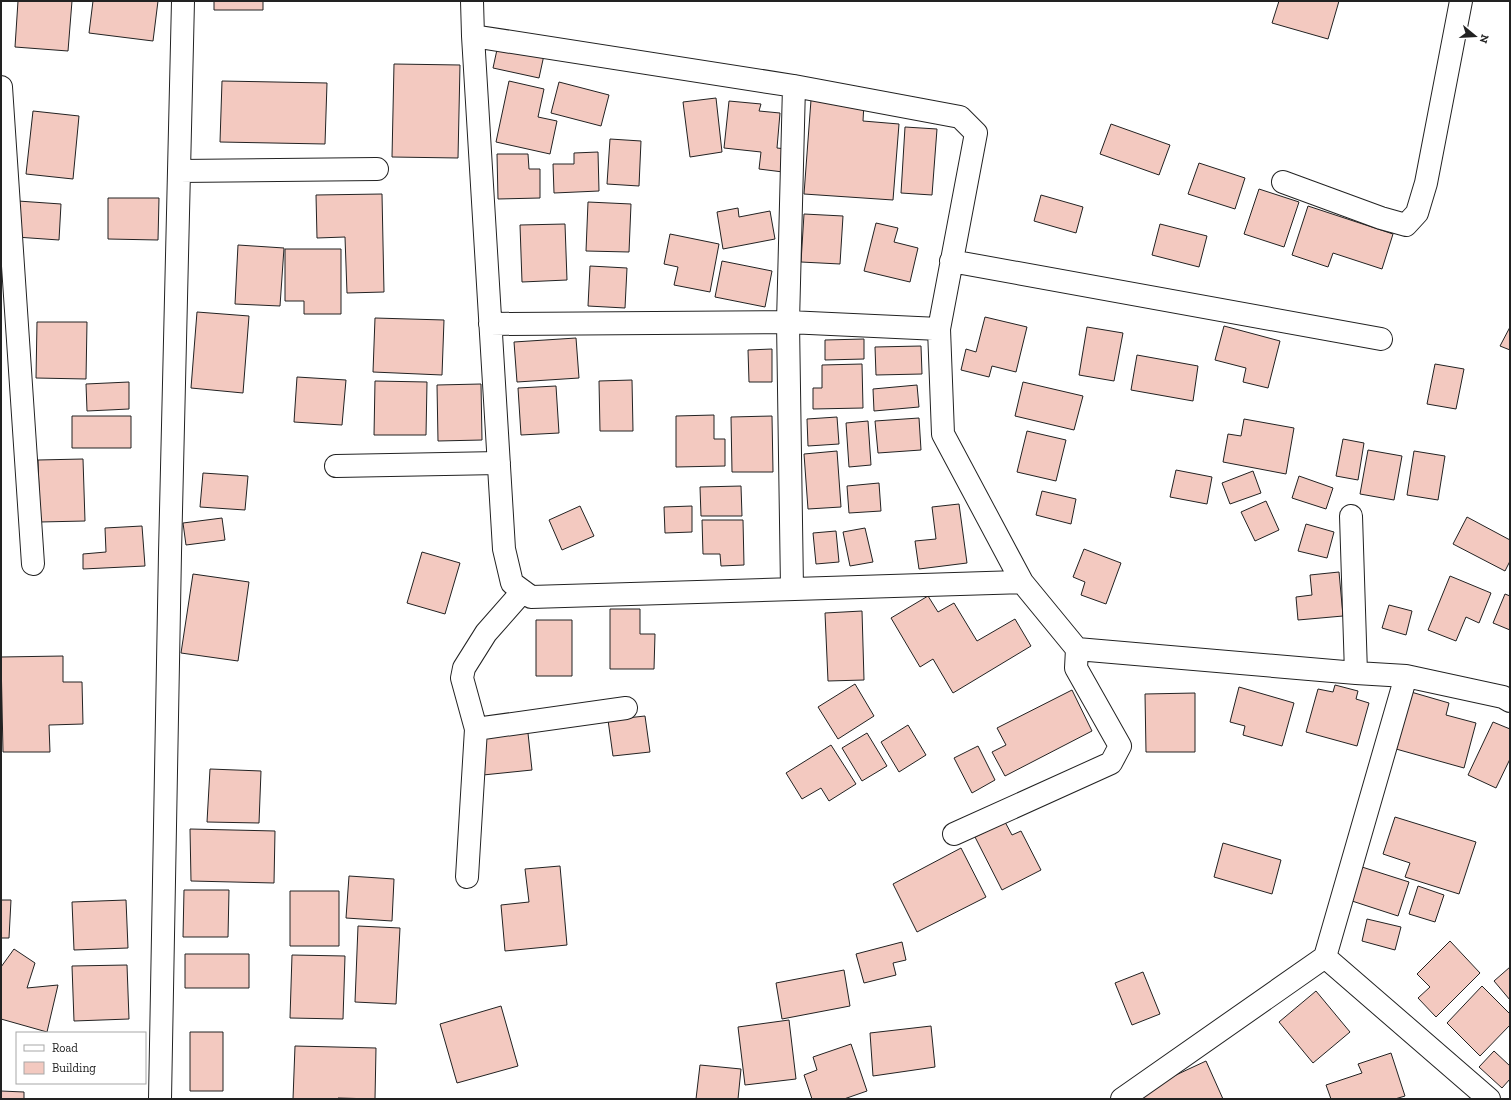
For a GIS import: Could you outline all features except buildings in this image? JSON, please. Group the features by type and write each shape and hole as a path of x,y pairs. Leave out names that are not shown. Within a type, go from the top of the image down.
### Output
{"street":[{"path":"160,1099 170,561 183,1"},
{"path":"472,1 472,36 504,549 512,583 532,597 1022,582"},
{"path":"1283,182 1381,218 1406,225 1417,213 1426,183 1461,1"},
{"path":"472,36 794,86 960,117 976,133 951,261 940,329 943,434 1022,582 1077,649 1076,668 1120,746 1111,764 954,834"},
{"path":"792,588 788,322 794,86"},
{"path":"1,87 33,564"},
{"path":"179,172 377,169"},
{"path":"951,261 1381,339"},
{"path":"490,324 788,322 940,329"},
{"path":"336,466 499,463"},
{"path":"1351,516 1356,673"},
{"path":"467,877 476,729 462,678 464,668 486,633 523,591"},
{"path":"1077,649 1406,676 1508,695"},
{"path":"1122,1099 1325,957 1406,676"},
{"path":"476,729 626,708"},
{"path":"1325,957 1488,1099"}]}
